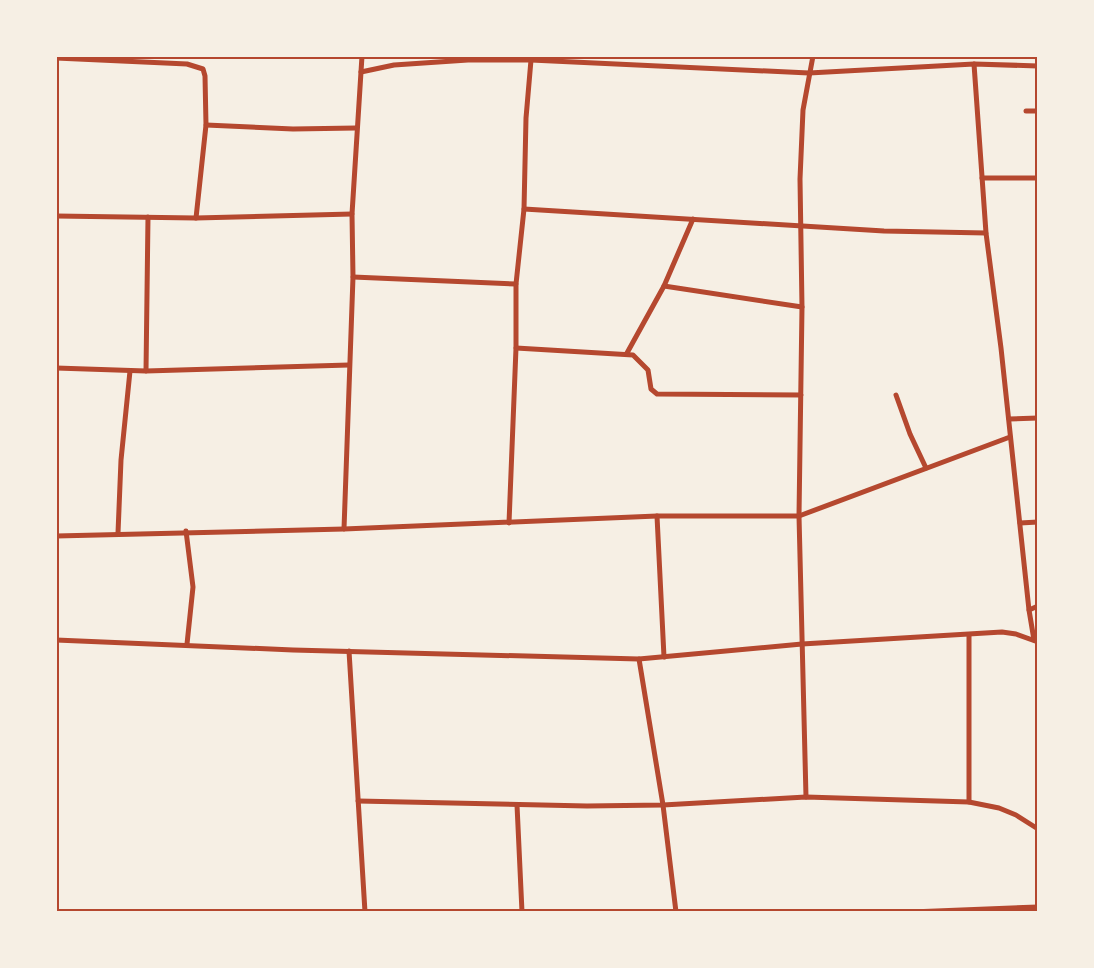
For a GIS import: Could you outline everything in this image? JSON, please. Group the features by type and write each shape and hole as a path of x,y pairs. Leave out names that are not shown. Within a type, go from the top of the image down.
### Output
{"street":[{"path":"344,529 349,365 354,277 352,214 362,56"},
{"path":"806,797 799,516 802,307 800,179 801,129 813,56"},
{"path":"56,58 187,64 200,67 205,76 206,125 196,218"},
{"path":"361,72 394,65 456,58 809,73 974,64 1038,66"},
{"path":"508,523 516,348 516,284 524,209 526,118 531,60"},
{"path":"974,64 986,233 1029,610 1036,641"},
{"path":"1026,111 1038,111"},
{"path":"206,125 293,129 356,128"},
{"path":"982,178 1038,178"},
{"path":"524,209 802,226 986,233"},
{"path":"56,216 196,218 352,214"},
{"path":"146,371 148,217"},
{"path":"627,353 664,286 693,219"},
{"path":"354,277 516,284"},
{"path":"664,286 802,307"},
{"path":"516,348 627,353 638,358 646,366 650,374 651,389 657,394 801,395"},
{"path":"56,368 146,371 349,365"},
{"path":"118,533 121,460 130,371"},
{"path":"896,395 910,434 926,468"},
{"path":"1008,419 1038,418"},
{"path":"56,536 186,531 344,529 657,516 799,516 1010,438"},
{"path":"657,516 664,657"},
{"path":"1020,523 1038,522"},
{"path":"186,531 193,587 187,644"},
{"path":"1029,610 1038,606"},
{"path":"56,640 639,659 802,644 1002,632 1016,634 1036,641"},
{"path":"969,635 969,802"},
{"path":"348,651 365,912"},
{"path":"639,659 663,805 676,912"},
{"path":"358,801 517,805 663,805 806,797 969,802 999,808 1016,815 1038,830"},
{"path":"517,805 522,912"},
{"path":"911,912 1038,907"}]}
